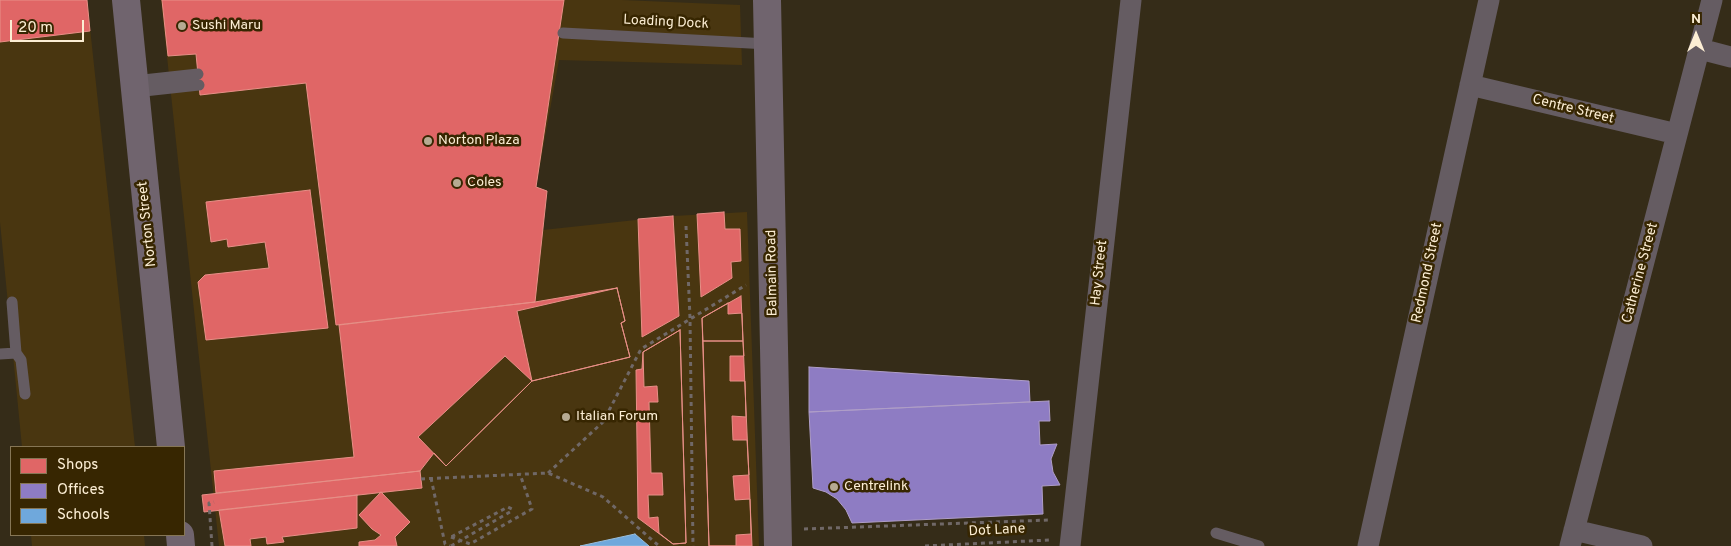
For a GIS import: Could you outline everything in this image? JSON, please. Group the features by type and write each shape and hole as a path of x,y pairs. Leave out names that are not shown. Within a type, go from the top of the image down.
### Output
{"main road":[{"name":"Norton Street","path":"126,0 171,446"},
{"name":"Balmain Road","path":"767,0 778,538"}],"street":[{"name":"Hay Street","path":"1070,543 1131,0"},
{"name":"Redmond Street","path":"1368,546 1489,0"},
{"name":"Catherine Street","path":"1572,538 1712,0"},
{"path":"1700,48 1731,57"},
{"name":"Centre Street","path":"1470,85 1677,134"},
{"path":"1572,538 1642,546"}],"lane":[{"name":"Loading Dock","path":"563,33 768,44"},
{"path":"134,87 198,80"},
{"path":"12,302 16,353 22,360 25,394"},
{"path":"0,354 16,353"},
{"path":"1216,533 1259,546"}],"path":[{"path":"686,226 690,318 693,546"},
{"path":"548,473 603,422 641,349 773,269"},
{"path":"421,479 548,473 603,497 660,546"},
{"path":"431,478 445,544 450,546 510,512 512,509 508,507 451,538 470,544 532,509 520,474"},
{"path":"212,546 209,502 214,502"},
{"path":"778,538 1052,520"},
{"name":"Dot Lane","path":"925,546 1070,543"}],"shaded area":[{"path":"0,0 87,0 135,446 22,446 0,222"},
{"path":"161,0 622,0 740,5 742,65 559,60 536,187 547,191 543,230 673,216 747,212 759,546 219,546"},
{"path":"31,536 144,536 145,546 32,546"}],"building: Shops":[{"path":"0,0 87,0 90,31 0,42"},
{"name":"Norton Plaza","path":"162,0 564,0 536,187 547,191 535,302 336,325 306,83 200,95 196,54 168,56"},
{"path":"310,190 328,328 206,340 198,282 205,275 269,268 265,242 228,247 227,239 211,242 206,202"},
{"path":"724,212 725,229 740,229 741,261 731,262 732,278 701,297 697,214"},
{"path":"673,216 679,316 642,337 638,219"},
{"path":"617,288 625,321 621,323 630,357 532,381 517,311"},
{"path":"617,288 625,321 621,323 630,357 532,381 446,466 434,453 420,471 216,493 214,471 354,457 339,325 535,302"},
{"path":"741,296 752,546 709,546 702,318"},
{"path":"728,303 728,314 742,313 743,341 703,341 702,318"},
{"name":"Italian Forum","path":"680,330 686,543 673,544 638,518 636,370 642,369 643,352"},
{"name":"Italian Forum","path":"680,330 686,543 673,544 659,533 658,517 649,518 648,495 663,495 662,473 651,473 649,402 658,402 657,386 644,387 643,352"},
{"path":"703,341 743,341 744,356 730,356 730,381 745,381 746,417 732,416 733,440 747,440 749,475 733,476 735,500 750,499 751,534 736,535 736,546 709,546"},
{"path":"505,356 532,381 446,466 418,437"},
{"path":"420,471 422,488 204,512 202,495"},
{"path":"381,492 410,522 395,537 397,546 359,546 359,542 375,540 381,535 372,529 359,515"},
{"path":"357,495 357,528 282,537 284,542 267,544 266,537 250,539 251,546 225,546 219,510"}],"building: Offices":[{"path":"809,367 1029,381 1030,402 809,412"},
{"path":"1049,401 1050,421 1039,421 1040,445 1057,444 1051,459 1053,472 1060,485 1042,486 1043,514 852,523 846,510 837,499 826,492 813,488 809,412"}],"building: Schools":[{"path":"635,534 649,546 580,546"}],"place":[{"name":"Sushi Maru","path":"182,26"},
{"name":"Norton Plaza","path":"428,141"},
{"name":"Coles","path":"457,183"},
{"name":"Italian Forum","path":"566,417"},
{"name":"Centrelink","path":"834,487"}]}
